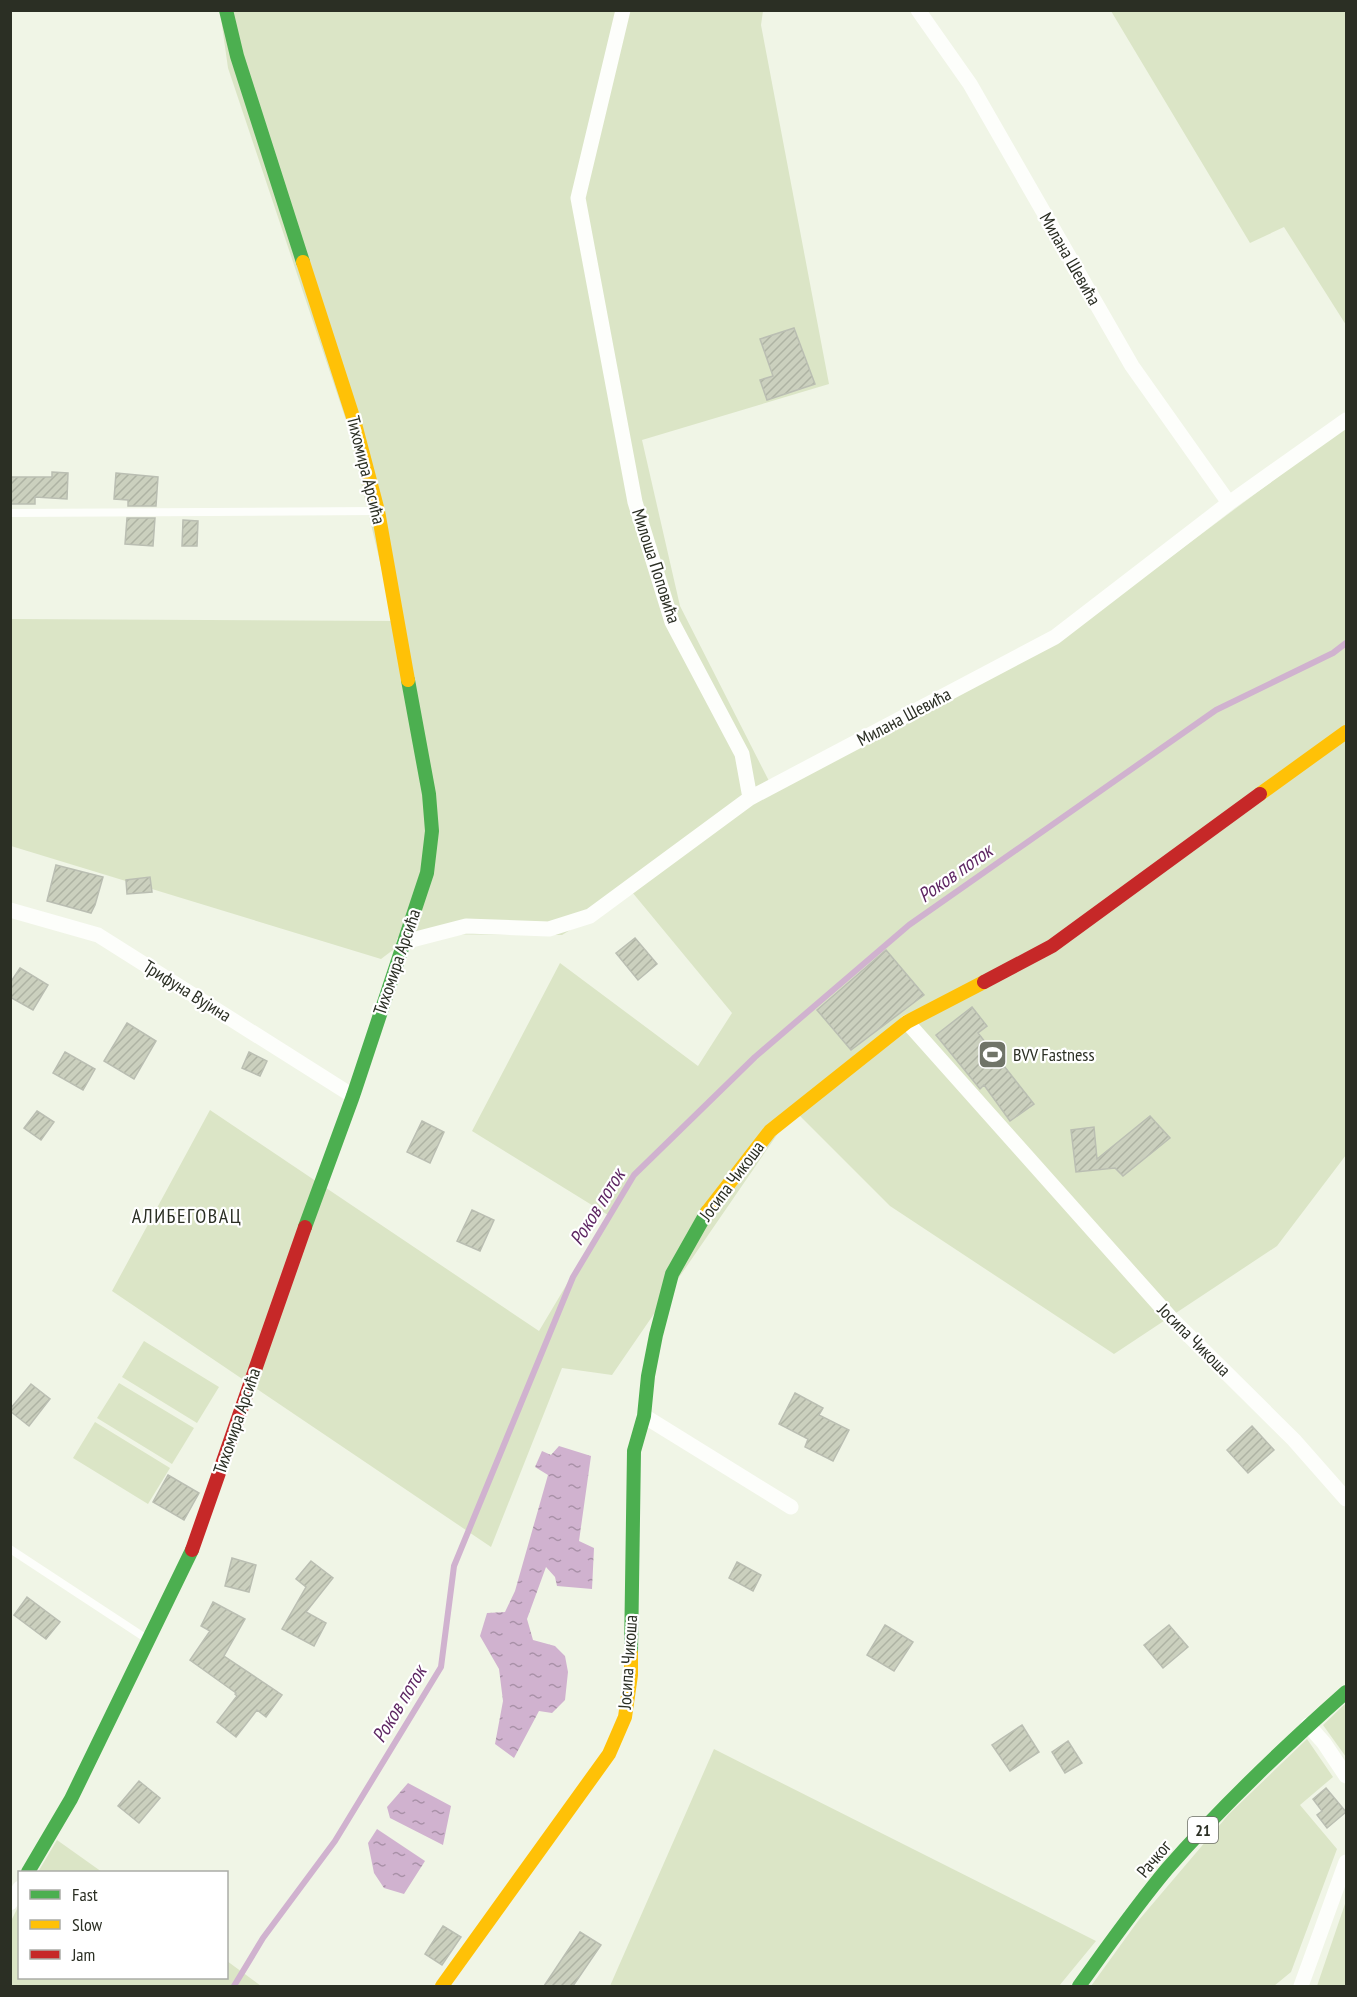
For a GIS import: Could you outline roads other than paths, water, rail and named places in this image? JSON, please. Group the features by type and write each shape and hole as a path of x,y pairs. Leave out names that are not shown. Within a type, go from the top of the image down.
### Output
{"street":[{"name":"Тихомира Арсића","path":"29,1871 71,1800 189,1557 404,942 427,873 432,831 429,794 378,511 354,420 237,56 226,10"},
{"name":"Милоша Поповића","path":"623,10 578,198 635,502 672,622 742,754 750,798"},
{"name":"Милана Шевића","path":"918,10 969,84 1132,366 1229,503"},
{"name":"Милана Шевића","path":"750,798 1055,637 1229,503 1347,420"},
{"path":"907,1022 1052,946 1347,732"},
{"path":"404,942 466,926 549,929 590,916 750,798"},
{"name":"Трифуна Вујина","path":"10,910 98,935 352,1096"},
{"name":"Јосипа Чикоша","path":"442,1986 609,1754 625,1717 631,1675 634,1451 644,1416 648,1376 656,1335 672,1274 710,1206 770,1131 907,1022 1170,1317 1294,1440 1347,1498"},
{"path":"644,1416 791,1507"},
{"name":"Рачког","path":"1080,1986 1127,1921 1178,1857 1242,1788 1308,1725 1347,1692"},
{"path":"1308,1725 1347,1776"},
{"path":"1300,1985 1347,1862"}],"lane":[{"path":"10,513 378,511"},
{"path":"10,1549 149,1641"}],"water":[{"path":"559,1446 591,1456 579,1541 594,1548 592,1589 557,1586 555,1577 546,1567 527,1619 533,1640 555,1646 565,1656 568,1672 565,1700 552,1713 539,1711 514,1758 495,1744 503,1701 499,1669 480,1636 487,1613 505,1612 515,1591 548,1475 535,1467 542,1451 551,1455"},
{"path":"408,1783 451,1806 443,1845 390,1818 387,1807"},
{"path":"377,1829 425,1861 404,1894 384,1888 374,1873 368,1843"}],"waterway":[{"name":"Роков поток","path":"234,1986 263,1938 335,1841 441,1667 454,1566 573,1277 634,1175 755,1057 909,925 1216,710 1333,653 1346,643"}],"place":[{"name":"BVV Fastness","path":"992,1055"}],"district":[{"name":"АЛИБЕГОВАЦ","path":"187,1216"}]}
